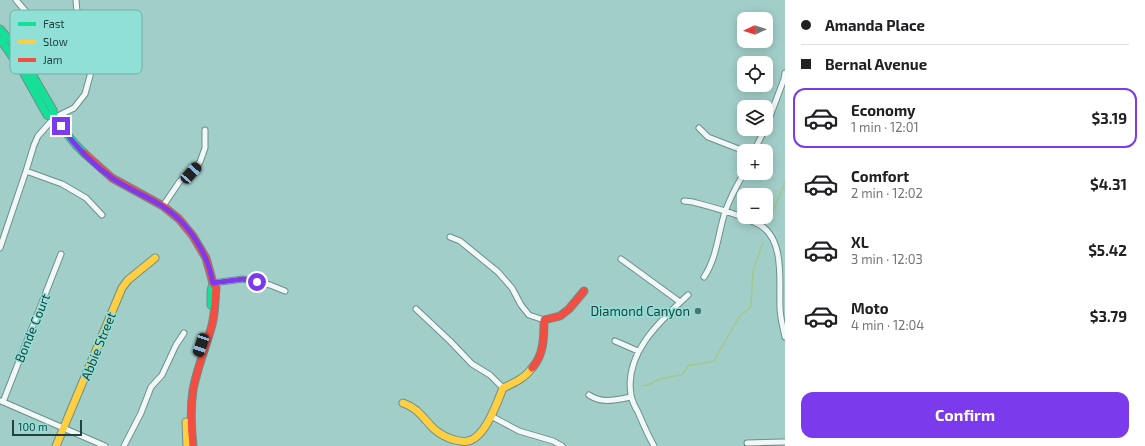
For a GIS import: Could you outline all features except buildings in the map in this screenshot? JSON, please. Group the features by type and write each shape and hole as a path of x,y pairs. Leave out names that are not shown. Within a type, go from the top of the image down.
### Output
{"main road":[{"path":"0,29 10,42"},
{"path":"0,39 10,53"},
{"path":"24,74 47,115 54,118"},
{"path":"32,74 52,110 54,118 84,153 100,169 122,184 163,206 179,219 193,236 206,258 213,283 216,288 212,324 198,367 193,390 191,408 193,446"},
{"name":"Abbie Street","path":"56,446 122,288 130,277 155,258"},
{"path":"187,446 187,395 210,316 211,291 213,283"},
{"path":"403,403 411,405 417,409 433,429 448,439 459,442 470,440 483,430 491,416 503,388 514,384 534,368 543,344 544,320 560,316 569,309 584,292"}],"street":[{"path":"16,0 25,10"},
{"path":"76,0 77,10"},
{"path":"773,107 785,73"},
{"path":"0,248 3,231 38,136 54,118 74,108 85,94 90,74"},
{"path":"699,128 708,137 737,148"},
{"path":"163,206 180,182 191,173 200,162 205,148 205,130"},
{"path":"26,171 62,184 86,198 102,215"},
{"path":"704,277 712,260 725,212 740,180"},
{"path":"684,201 693,202 761,225 770,234 777,247 779,258 780,307 785,337"},
{"path":"450,237 460,241 498,272 512,288 521,305 529,314 544,320"},
{"name":"Bonde Court","path":"1,401 61,254"},
{"path":"621,260 680,302"},
{"path":"213,283 243,279 270,285 285,291"},
{"path":"654,446 631,397 630,383 632,366 638,351 657,325 688,295"},
{"path":"416,309 472,364 490,375 503,388"},
{"path":"124,446 141,413 151,387 162,375 176,345 184,333"},
{"path":"615,341 638,351"},
{"path":"589,394 596,400 631,397"},
{"path":"1,401 105,446"},
{"path":"491,416 519,431 553,441 562,446"},
{"path":"747,443 785,442"}],"waterway":[{"path":"773,212 785,182"},
{"path":"643,386 664,378 682,375 689,365 714,361 739,317 751,307 753,271 763,242"}],"traffic: fast":[{"path":"0,29 10,41"},
{"path":"0,39 10,53"},
{"path":"24,74 47,115 54,118"},
{"path":"32,74 53,110 54,118 84,153"},
{"path":"211,305 211,291 213,283"}],"traffic: slow":[{"path":"56,446 122,288 128,280 155,258"},
{"path":"403,403 413,408 441,434 455,440 468,441 480,434 485,427 494,411 503,388 523,377 532,368"},
{"path":"186,422 187,446"}],"traffic: jam":[{"path":"84,153 112,178 163,206 179,219 193,236 206,258 213,283 216,288 212,325 193,390 191,404 193,446"},
{"path":"532,368 541,352 544,320 560,316 569,309 584,291"}],"place":[{"name":"Diamond Canyon","path":"698,311"}],"route":[{"path":"61,126 67,135 100,169 122,184 163,206 179,219 193,236 206,258 213,283 243,279 257,282"}]}
